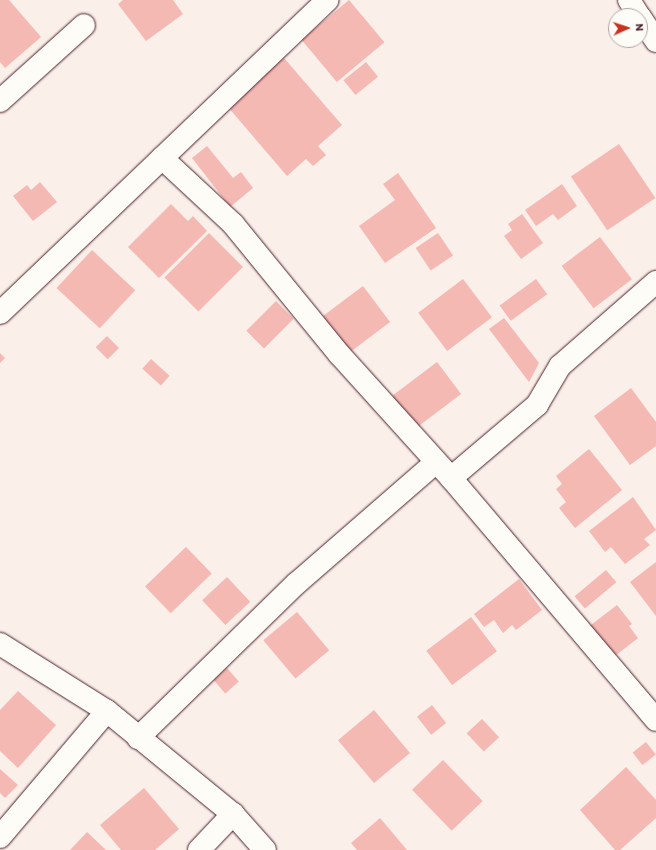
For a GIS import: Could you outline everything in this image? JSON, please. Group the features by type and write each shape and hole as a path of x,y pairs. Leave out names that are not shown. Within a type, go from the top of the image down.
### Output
{"street":[{"path":"0,313 327,0"},
{"path":"0,101 84,25"},
{"path":"648,28 656,41"},
{"path":"162,158 233,224 340,355 451,478 656,720"},
{"path":"451,478 537,405 560,366 656,282"},
{"path":"138,738 297,583 436,462"},
{"path":"0,644 107,711 138,738 233,814 265,850"},
{"path":"0,837 107,711"},
{"path":"200,850 233,814"}],"building":[{"path":"0,0 9,0 41,37 5,68 0,62"},
{"path":"123,0 173,0 183,14 146,41 118,4"},
{"path":"349,0 384,42 337,82 302,40"},
{"path":"284,58 342,125 318,146 326,155 313,166 306,159 287,176 228,107"},
{"path":"366,62 378,77 355,95 343,80"},
{"path":"619,144 655,198 607,230 571,176"},
{"path":"207,146 233,178 241,172 253,188 230,207 192,158"},
{"path":"398,173 436,228 385,263 359,226 395,200 383,184"},
{"path":"40,182 57,202 33,221 13,196 27,185 31,190"},
{"path":"562,184 577,206 558,220 553,214 536,226 525,210"},
{"path":"171,204 188,221 193,216 207,231 159,278 128,247"},
{"path":"522,214 543,243 521,259 504,236 512,230 508,224"},
{"path":"209,233 243,267 198,311 164,278"},
{"path":"438,233 453,255 431,270 416,248"},
{"path":"600,237 632,279 594,308 562,266"},
{"path":"92,250 135,290 100,328 57,288"},
{"path":"463,279 492,317 447,351 418,313"},
{"path":"536,279 547,294 511,321 500,305"},
{"path":"363,286 390,322 350,352 323,316"},
{"path":"276,301 294,319 264,348 246,331"},
{"path":"504,318 539,363 529,382 489,329"},
{"path":"107,336 119,348 108,359 96,347"},
{"path":"0,353 5,358 0,363"},
{"path":"151,359 170,376 161,385 142,369"},
{"path":"437,362 461,394 416,428 392,396"},
{"path":"631,388 656,422 656,446 630,465 594,416"},
{"path":"589,449 622,490 575,528 559,508 566,502 556,489 562,484 556,476"},
{"path":"633,497 656,530 644,539 650,545 625,564 611,547 605,552 589,531"},
{"path":"186,547 212,574 171,613 145,587"},
{"path":"656,562 656,616 630,582"},
{"path":"606,570 616,582 585,609 575,596"},
{"path":"227,577 250,602 225,625 202,600"},
{"path":"519,579 542,610 516,630 512,625 503,633 494,620 484,627 474,614"},
{"path":"617,605 632,624 629,626 638,638 611,659 587,628"},
{"path":"297,612 329,650 295,679 263,640"},
{"path":"471,617 497,651 452,685 426,651"},
{"path":"227,668 239,682 225,693 213,680"},
{"path":"18,691 56,725 18,768 0,751 0,710"},
{"path":"432,705 446,723 431,735 417,717"},
{"path":"374,710 410,753 374,783 338,740"},
{"path":"482,719 499,737 484,752 467,733"},
{"path":"646,742 656,755 642,765 633,752"},
{"path":"443,760 483,801 452,831 412,790"},
{"path":"626,767 656,800 656,818 620,850 615,850 580,810"},
{"path":"0,769 18,785 5,798 0,793"},
{"path":"144,788 179,829 155,850 121,850 100,825"},
{"path":"380,818 407,850 357,850 351,843"},
{"path":"87,832 106,850 70,850"}]}
